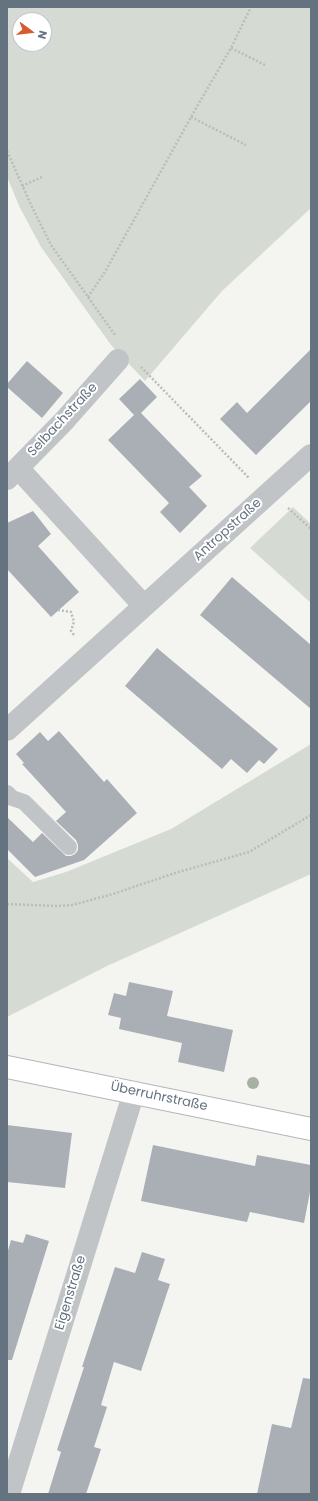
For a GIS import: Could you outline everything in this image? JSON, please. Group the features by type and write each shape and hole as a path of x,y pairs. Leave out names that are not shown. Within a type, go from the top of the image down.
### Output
{"main road":[{"name":"Überruhrstraße","path":"7,1067 311,1129"}],"street":[{"name":"Selbachstraße","path":"12,474 64,421 118,360"},
{"name":"Antropstraße","path":"10,720 89,655 311,455"},
{"path":"12,474 144,606"},
{"name":"Eigenstraße","path":"9,1494 134,1092"}],"lane":[{"path":"7,793 12,798 24,802 69,847"}],"path":[{"path":"88,297 105,272 231,48 251,7"},
{"path":"231,48 265,65"},
{"path":"191,117 246,145"},
{"path":"7,151 22,186 51,245 118,339"},
{"path":"22,186 42,177"},
{"path":"139,366 247,476 292,512 311,530"},
{"path":"58,610 71,612 74,622 71,631 89,655"},
{"path":"7,904 57,906 72,905 113,894 175,873 249,852 311,815"}],"shaded area":[{"path":"7,7 311,7 311,208 222,291 145,381 111,345 41,247 20,208 7,177"},
{"path":"293,507 311,524 311,603 250,548"},
{"path":"311,744 311,874 107,966 7,1017 7,858 33,882 66,872 171,829"}],"building":[{"path":"311,349 311,401 256,455 220,419 237,402 247,413"},
{"path":"27,361 63,393 42,418 7,387 7,384"},
{"path":"140,379 157,397 141,413 202,476 189,487 207,506 180,533 160,512 169,503 108,440 134,415 119,399"},
{"path":"33,511 51,534 38,546 79,592 51,617 7,569 7,523"},
{"path":"232,577 311,645 311,709 200,615"},
{"path":"157,648 278,749 264,764 259,760 247,773 231,759 222,769 125,686"},
{"path":"59,731 104,782 107,779 137,813 84,860 35,877 7,849 7,817 33,842 42,833 66,856 75,854 78,850 78,845 76,840 56,821 66,812 22,764 24,763 16,754 40,732 48,741"},
{"path":"129,982 173,991 167,1016 233,1030 224,1072 178,1062 182,1043 119,1029 121,1018 108,1015 114,993 126,996"},
{"path":"7,1125 72,1133 65,1188 7,1182"},
{"path":"153,1145 255,1166 257,1155 311,1165 311,1187 304,1223 250,1212 247,1222 141,1201"},
{"path":"26,1234 49,1241 12,1360 7,1360 7,1254 11,1240 23,1243"},
{"path":"142,1252 165,1259 158,1280 170,1284 141,1371 114,1362 101,1405 107,1407 94,1447 101,1449 86,1494 48,1494 61,1452 57,1450 84,1367 82,1367 115,1267 135,1273"},
{"path":"303,1378 311,1379 311,1494 257,1494 272,1424 291,1428"}]}
